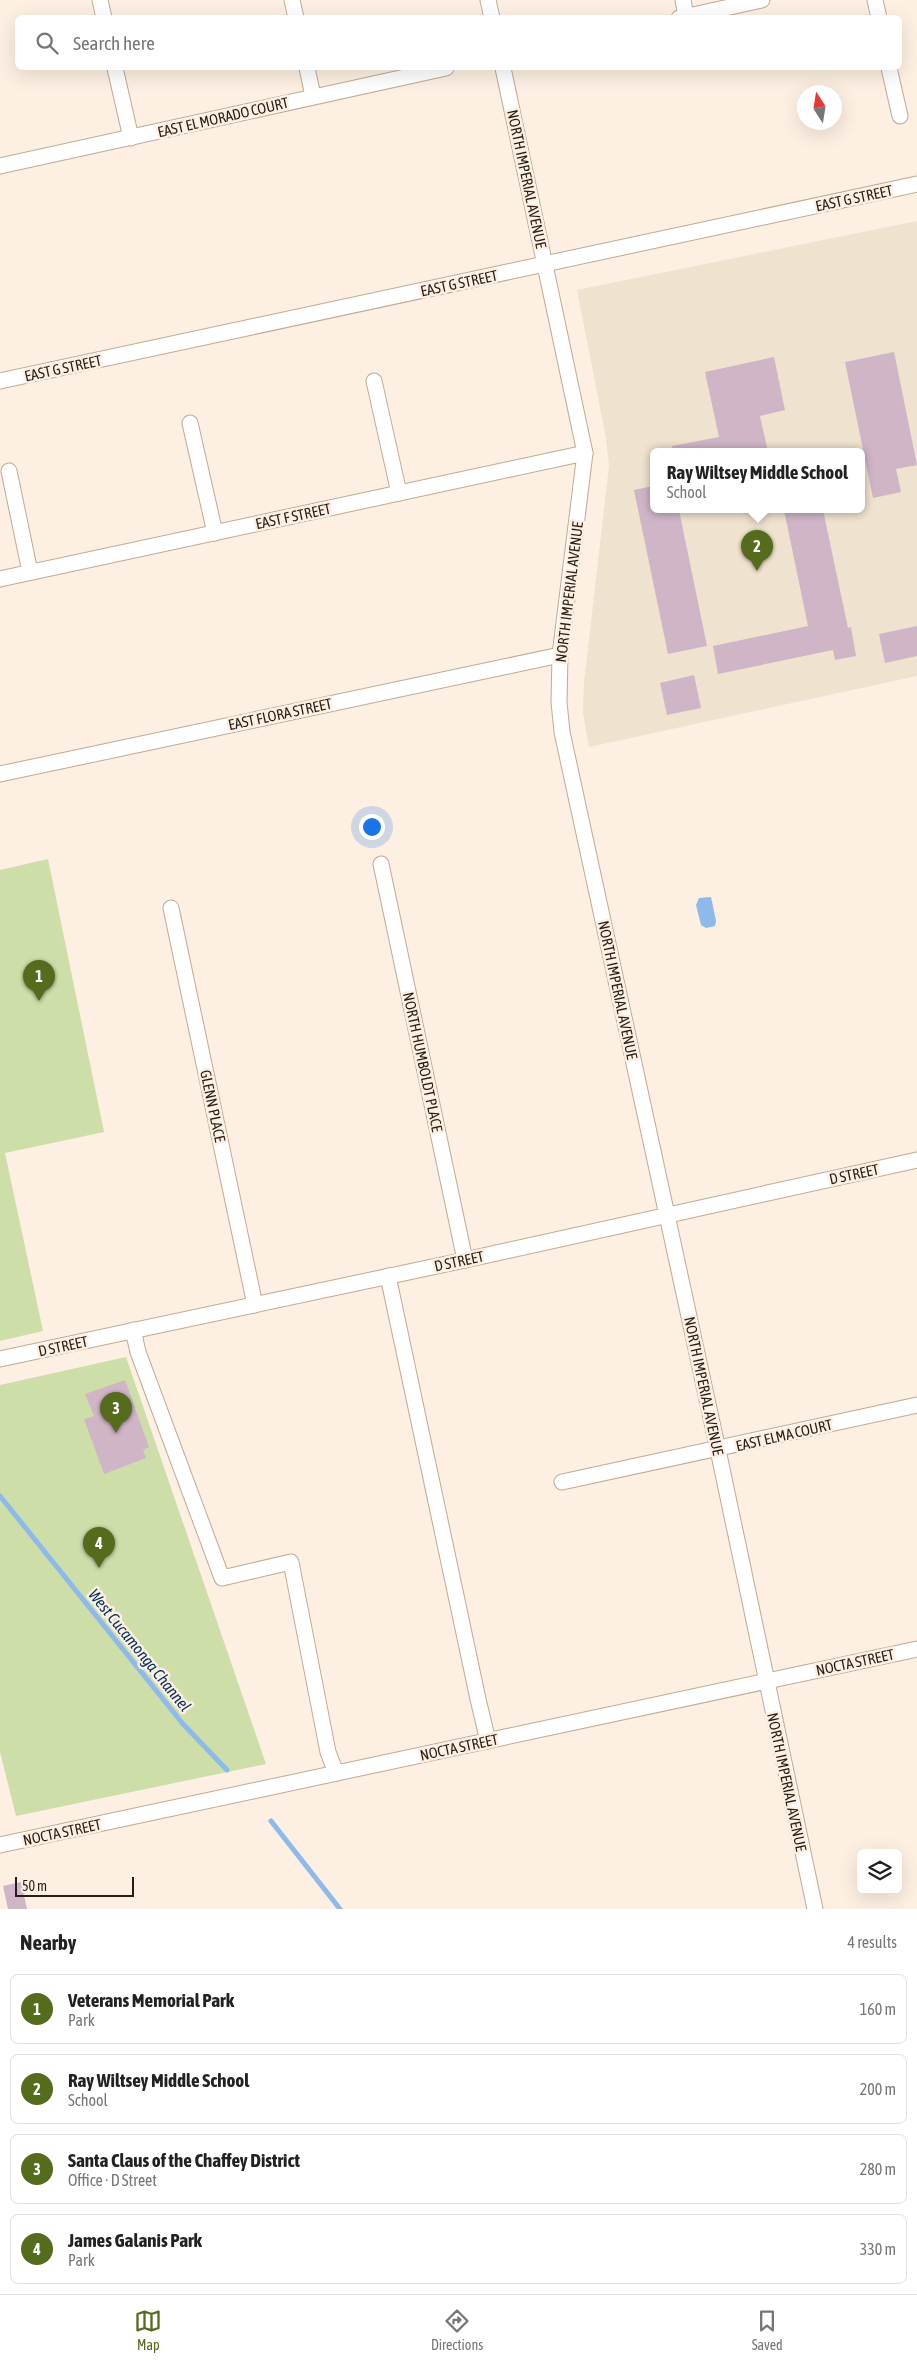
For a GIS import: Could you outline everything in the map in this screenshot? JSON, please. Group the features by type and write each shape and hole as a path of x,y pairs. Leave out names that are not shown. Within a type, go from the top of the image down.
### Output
{"street":[{"path":"100,0 103,15"},
{"path":"292,0 295,15"},
{"path":"488,0 491,15"},
{"path":"683,0 683,15"},
{"path":"692,15 762,0"},
{"path":"875,0 878,15"},
{"path":"115,70 131,138"},
{"path":"307,70 313,96"},
{"name":"EAST EL MORADO COURT","path":"0,166 436,70"},
{"name":"NORTH IMPERIAL AVENUE","path":"503,70 585,453 560,655 559,702 562,732 718,1450 814,1909"},
{"path":"889,70 900,116"},
{"name":"EAST G STREET","path":"0,381 917,184"},
{"path":"374,380 399,493"},
{"path":"190,423 215,533"},
{"name":"EAST F STREET","path":"0,579 585,453"},
{"path":"8,471 30,572"},
{"name":"EAST FLORA STREET","path":"0,774 560,655"},
{"name":"NORTH HUMBOLDT PLACE","path":"381,864 465,1260"},
{"name":"GLENN PLACE","path":"171,908 255,1305"},
{"name":"D STREET","path":"0,1359 465,1260 917,1160"},
{"path":"388,1276 488,1741"},
{"path":"133,1330 138,1352 222,1578 291,1562 328,1752 336,1773"},
{"name":"EAST ELMA COURT","path":"562,1482 718,1450 917,1405"},
{"name":"NOCTA STREET","path":"0,1845 917,1649"}],"shaded area":[{"path":"917,221 917,676 589,747 583,713 584,683 609,466 606,438 577,290"}],"green space":[{"path":"48,859 104,1132 5,1153 43,1331 0,1341 0,870"},
{"path":"126,1357 266,1764 16,1816 0,1752 0,1385"}],"water":[{"path":"711,897 716,921 715,926 706,928 701,925 696,905 699,898"}],"building":[{"path":"894,352 917,465 896,469 901,492 873,498 865,459 865,448 863,448 845,362"},
{"path":"774,357 785,410 760,416 767,448 672,448 672,446 719,437 705,372"},
{"path":"650,487 650,513 680,513 707,646 668,654 634,490"},
{"path":"785,513 824,513 848,628 851,627 856,656 835,660 833,650 718,674 713,646 808,626"},
{"path":"917,626 917,656 885,663 879,634"},
{"path":"694,675 701,708 667,715 660,683"},
{"path":"125,1380 149,1447 143,1450 146,1458 104,1474 84,1419 94,1416 85,1394"},
{"path":"21,1882 27,1909 8,1909 3,1886"}],"waterway":[{"name":"West Cucamonga Channel","path":"0,1496 183,1724 227,1770"},
{"name":"West Cucamonga Channel","path":"271,1821 340,1909"}],"place":[{"name":"Ray Wiltsey Middle School","path":"757,571"},
{"name":"Veterans Memorial Park","path":"39,1001"},
{"name":"Santa Claus of the Chaffey District","path":"116,1433"},
{"name":"James Galanis Park","path":"99,1568"}]}
